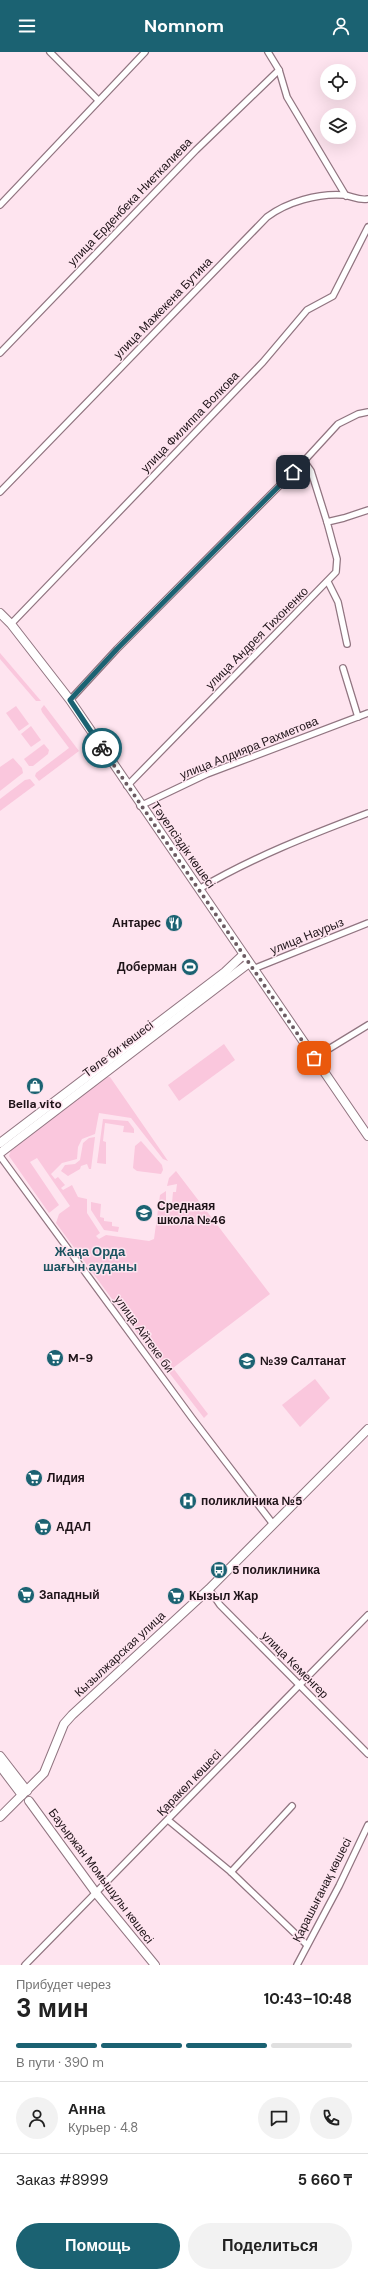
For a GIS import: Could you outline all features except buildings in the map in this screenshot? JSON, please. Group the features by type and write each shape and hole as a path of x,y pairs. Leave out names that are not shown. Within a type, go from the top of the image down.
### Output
{"main road":[{"name":"Тәуелсіздік көшесі","path":"0,613 11,624 70,700 140,806 199,889 367,1134"},
{"name":"Төле би көшесі","path":"0,1143 225,972 243,955"},
{"name":"Төле би көшесі","path":"0,1155 251,966"},
{"name":"Кызылжарская улица","path":"0,1817 44,1773 64,1724 72,1715 209,1589 368,1429"},
{"path":"0,1756 24,1793"},
{"path":"0,1766 24,1793"},
{"name":"Бауыржан Момышұлы көшесі","path":"29,1801 96,1893 155,1965"}],"street":[{"path":"50,52 98,100"},
{"path":"0,205 145,52"},
{"path":"268,52 279,70 287,97 346,196"},
{"name":"улица Ерденбека Ниеткалиева","path":"0,353 196,150 279,70"},
{"name":"улица Мажекена Бутина","path":"0,492 267,217 289,204 328,195 368,199"},
{"name":"улица Филиппа Волкова","path":"11,624 263,362 306,310 333,296 368,227"},
{"path":"70,700 117,649 304,461 338,424 358,414 368,412"},
{"name":"улица Андрея Тихоненко","path":"127,786 328,582 336,572 337,559 327,522 311,471 304,461"},
{"path":"327,522 368,510"},
{"path":"328,582 338,602 347,644"},
{"path":"343,668 358,717"},
{"name":"улица Алдияра Рахметова","path":"140,806 207,774 368,713"},
{"path":"199,889 237,867 295,840 368,813"},
{"name":"улица Наурыз","path":"251,966 368,923"},
{"path":"314,1058 368,1025"},
{"name":"улица Айтеке би","path":"0,1155 195,1422 273,1524"},
{"name":"улица Кеменгер","path":"209,1589 220,1605 368,1754"},
{"name":"Қаракөл көшесі","path":"25,1965 368,1615"},
{"name":"Бауыржан Момышұлы көшесі","path":"24,1793 29,1801"},
{"path":"230,1872 292,1806"},
{"path":"168,1820 230,1872 306,1944"},
{"name":"Қарашығанақ көшесі","path":"297,1965 306,1944 339,1886 368,1825"}],"shaded area":[{"path":"0,653 41,701 36,701 0,659"},
{"path":"44,705 79,751 39,781 35,776 36,773 69,748 42,712 41,709"},
{"path":"16,706 29,724 19,731 6,713"},
{"path":"31,726 41,740 31,747 21,734"},
{"path":"44,744 49,750 48,754 33,766 29,766 24,759"},
{"path":"13,758 22,768 23,773 0,791 0,767"},
{"path":"30,779 35,785 0,811 0,799 25,780"},
{"path":"224,1044 235,1060 179,1101 168,1085"},
{"path":"107,1077 110,1077 168,1161 163,1159 131,1118 99,1113 95,1134 82,1139 78,1147 77,1159 62,1163 51,1174 55,1179 58,1177 65,1185 61,1188 63,1190 72,1185 78,1197 87,1199 87,1213 100,1233 96,1236 99,1239 106,1235 149,1241 154,1239 160,1195 166,1191 166,1202 172,1203 173,1192 176,1192 177,1184 167,1186 169,1178 176,1171 270,1294 173,1368 208,1414 204,1418 154,1353 151,1352 56,1223 59,1214 70,1206 37,1158 30,1162 59,1205 49,1213 9,1156 11,1150"},
{"path":"103,1119 128,1121 134,1129 134,1133 123,1132 124,1126 105,1123 103,1141 106,1142 106,1164 97,1163"},
{"path":"95,1137 91,1169 89,1169 87,1164 81,1166 80,1169 68,1176 61,1171 65,1165 75,1164 80,1160 83,1143 89,1138"},
{"path":"141,1141 162,1165 163,1170 161,1174 137,1171 133,1168 135,1146"},
{"path":"91,1202 101,1204 100,1217 104,1218 104,1221 112,1222 112,1226 119,1227 118,1232 104,1230 91,1210"},
{"path":"315,1379 330,1398 300,1427 282,1405"}],"way so far":[{"path":"102,748 140,806 199,889 314,1058"}],"place":[{"name":"Антарес","path":"174,923"},
{"name":"Доберман","path":"190,967"},
{"name":"Bella vito","path":"35,1086"},
{"name":"Среднаяя школа №46","path":"144,1213"},
{"name":"M-9","path":"55,1358"},
{"name":"№39 Салтанат","path":"247,1361"},
{"name":"Лидия","path":"34,1478"},
{"name":"поликлиника №5","path":"188,1501"},
{"name":"АДАЛ","path":"43,1527"},
{"name":"5 поликлиника","path":"219,1570"},
{"name":"Западный","path":"26,1595"},
{"name":"Кызыл Жар","path":"176,1596"}],"district":[{"name":"Жаңа Орда шағын ауданы","path":"90,1258"}],"route":[{"path":"102,748 70,700 117,649 293,472"}]}
